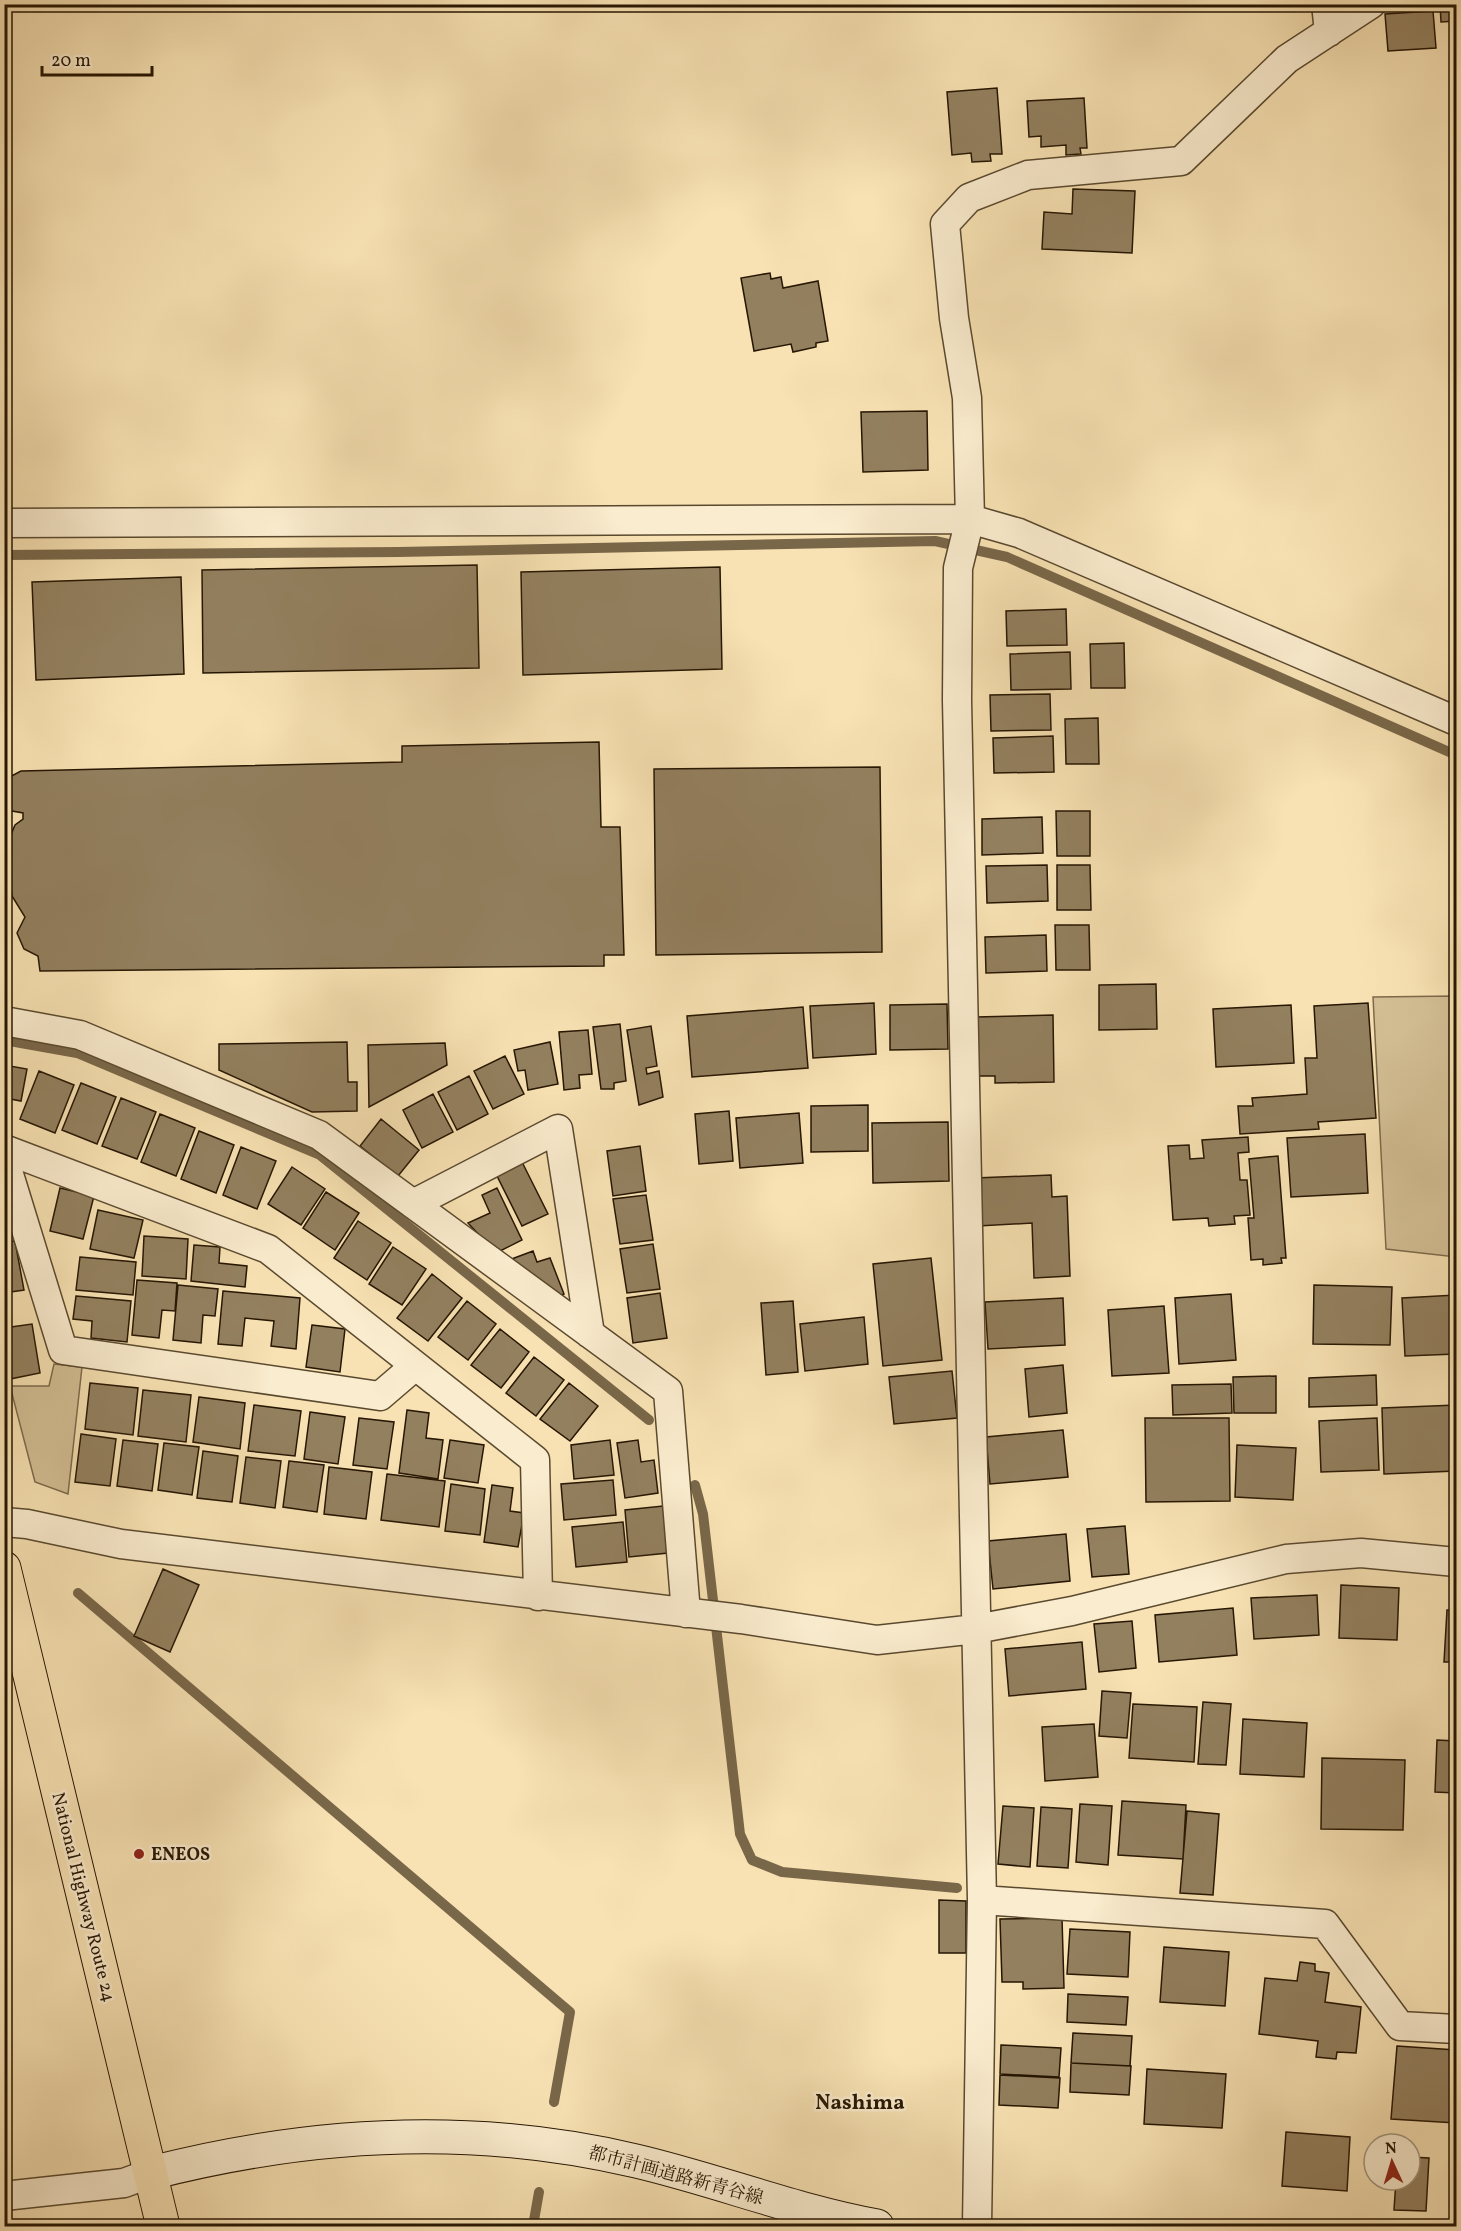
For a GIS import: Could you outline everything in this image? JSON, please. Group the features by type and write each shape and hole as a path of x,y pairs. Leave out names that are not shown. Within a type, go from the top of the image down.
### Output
{"highway":[{"name":"National Highway Route 24","path":"4,1568 163,2226"}],"street":[{"path":"977,2226 982,1900 957,712 958,568 970,519 967,398 954,318 945,224 969,198 1028,175 1181,161 1328,18 1371,4"},
{"path":"4,523 970,519 1018,533 1456,721"},
{"path":"4,1021 80,1035 319,1135 668,1391 693,1613"},
{"path":"413,1204 558,1129 590,1334"},
{"path":"4,1149 268,1249 535,1460 538,1596"},
{"path":"4,1158 63,1350 380,1396 415,1366"},
{"path":"4,1522 27,1524 121,1544 741,1619 877,1640 976,1629 1072,1611 1286,1559 1361,1553 1456,1562"},
{"path":"982,1900 1325,1924 1400,2026 1456,2029"},
{"name":"都市計画道路新青谷線","path":"151,2174 260,2148 396,2136 479,2137 568,2147 637,2161 842,2220 877,2226"},
{"path":"4,2196 124,2183 151,2174"}],"shaded area":[{"path":"1456,996 1456,1257 1386,1249 1373,997"},
{"path":"54,1364 82,1367 68,1494 35,1482 10,1386 49,1386"}],"building":[{"path":"1440,4 1456,4 1456,21 1441,22"},
{"path":"1433,11 1436,48 1388,51 1385,14"},
{"path":"997,88 1002,154 990,154 991,161 972,162 971,153 952,155 947,92"},
{"path":"1084,98 1087,148 1080,148 1081,154 1066,155 1066,145 1041,147 1041,136 1029,137 1027,101"},
{"path":"1073,189 1135,191 1132,253 1042,249 1044,212 1072,214"},
{"path":"770,273 771,279 781,277 783,288 818,281 828,341 816,343 816,347 793,352 791,344 754,351 741,278"},
{"path":"927,411 928,470 863,472 861,412"},
{"path":"477,565 479,668 203,673 202,570"},
{"path":"720,567 722,669 523,675 521,572"},
{"path":"181,577 184,674 36,680 32,582"},
{"path":"1066,609 1067,645 1007,646 1006,611"},
{"path":"1124,643 1125,688 1091,688 1090,644"},
{"path":"1070,652 1071,689 1011,690 1010,654"},
{"path":"1050,694 1051,730 991,731 990,695"},
{"path":"1098,718 1099,764 1066,764 1065,719"},
{"path":"1053,736 1054,772 994,773 993,738"},
{"path":"599,742 601,827 620,827 624,955 604,955 604,966 40,971 38,956 24,949 17,933 25,917 12,896 7,850 15,825 23,819 23,813 12,811 4,806 4,780 21,771 402,762 402,746"},
{"path":"880,767 882,952 656,955 654,769"},
{"path":"1056,811 1090,811 1090,856 1057,856"},
{"path":"1042,817 1043,853 982,855 982,819"},
{"path":"1047,865 1048,901 987,903 986,866"},
{"path":"1057,865 1090,865 1091,910 1057,910"},
{"path":"1055,925 1089,925 1090,970 1056,970"},
{"path":"1046,935 1047,971 986,973 985,937"},
{"path":"1156,984 1157,1029 1099,1030 1099,985"},
{"path":"874,1003 876,1054 813,1058 810,1006"},
{"path":"1368,1003 1376,1118 1318,1122 1319,1129 1240,1134 1238,1106 1253,1106 1252,1098 1307,1094 1305,1058 1317,1058 1314,1006"},
{"path":"947,1004 948,1049 890,1050 890,1005"},
{"path":"1291,1005 1294,1063 1216,1067 1213,1009"},
{"path":"803,1007 808,1068 692,1077 687,1016"},
{"path":"1053,1015 1054,1082 995,1083 995,1076 977,1076 976,1017"},
{"path":"620,1024 626,1081 614,1083 614,1089 601,1089 593,1027"},
{"path":"651,1026 657,1066 646,1068 647,1074 659,1071 663,1097 639,1105 627,1030"},
{"path":"588,1030 592,1074 579,1075 580,1088 564,1090 559,1032"},
{"path":"347,1042 348,1082 357,1082 357,1111 312,1112 219,1070 219,1044"},
{"path":"550,1042 558,1084 528,1090 525,1070 518,1071 514,1050"},
{"path":"445,1043 447,1065 369,1107 368,1045"},
{"path":"505,1056 524,1094 493,1109 474,1071"},
{"path":"4,1065 27,1069 21,1101 5,1098 4,1104"},
{"path":"39,1071 74,1085 55,1133 20,1119"},
{"path":"469,1076 488,1114 457,1130 438,1092"},
{"path":"81,1083 116,1097 97,1144 62,1130"},
{"path":"433,1094 453,1132 422,1148 403,1110"},
{"path":"121,1098 156,1112 137,1159 102,1146"},
{"path":"868,1105 868,1151 811,1152 811,1106"},
{"path":"729,1111 733,1161 699,1164 695,1114"},
{"path":"799,1113 803,1163 740,1168 736,1118"},
{"path":"160,1114 195,1128 176,1176 141,1162"},
{"path":"381,1119 419,1150 398,1176 360,1146"},
{"path":"948,1122 949,1181 873,1183 872,1123"},
{"path":"199,1131 234,1145 216,1193 181,1179"},
{"path":"1365,1134 1368,1193 1291,1197 1287,1138"},
{"path":"1248,1137 1249,1152 1238,1153 1240,1180 1247,1180 1250,1215 1234,1216 1235,1224 1209,1226 1208,1218 1173,1220 1168,1146 1189,1145 1190,1159 1204,1158 1202,1140"},
{"path":"640,1146 646,1191 613,1196 607,1151"},
{"path":"241,1147 276,1161 257,1209 223,1195"},
{"path":"1278,1156 1286,1258 1281,1258 1282,1263 1263,1265 1263,1259 1251,1260 1248,1218 1254,1218 1249,1159"},
{"path":"522,1162 548,1214 522,1226 496,1174"},
{"path":"292,1167 325,1189 301,1225 268,1204"},
{"path":"1051,1175 1052,1197 1067,1196 1070,1276 1034,1278 1032,1223 978,1226 975,1178"},
{"path":"60,1188 94,1196 83,1239 50,1231"},
{"path":"497,1188 522,1240 496,1253 468,1223 490,1213 482,1195"},
{"path":"326,1192 359,1213 335,1250 303,1228"},
{"path":"646,1195 653,1240 620,1244 613,1199"},
{"path":"98,1210 143,1220 134,1258 90,1249"},
{"path":"358,1221 391,1243 367,1280 334,1258"},
{"path":"144,1236 188,1239 186,1279 142,1276"},
{"path":"15,1241 24,1290 4,1293 4,1242"},
{"path":"653,1244 660,1289 627,1293 620,1249"},
{"path":"194,1245 220,1247 219,1263 247,1266 245,1287 191,1281"},
{"path":"393,1247 426,1269 402,1305 369,1284"},
{"path":"533,1251 537,1262 550,1258 564,1294 552,1299 509,1260"},
{"path":"80,1257 136,1262 133,1295 76,1290"},
{"path":"931,1258 942,1360 883,1366 873,1264"},
{"path":"432,1274 462,1298 428,1341 397,1318"},
{"path":"137,1280 177,1283 175,1311 162,1310 159,1338 132,1335"},
{"path":"178,1285 218,1289 215,1316 203,1315 201,1343 173,1340"},
{"path":"1314,1285 1392,1287 1390,1345 1313,1344"},
{"path":"223,1291 300,1298 296,1349 271,1346 274,1321 245,1318 242,1346 218,1344"},
{"path":"660,1293 667,1338 633,1343 627,1298"},
{"path":"1231,1294 1236,1360 1179,1364 1175,1298"},
{"path":"1456,1295 1456,1354 1405,1356 1402,1298"},
{"path":"76,1296 131,1301 127,1342 91,1338 92,1321 73,1319"},
{"path":"1063,1298 1065,1345 988,1349 985,1302"},
{"path":"467,1301 496,1324 468,1360 438,1337"},
{"path":"793,1301 798,1372 766,1375 761,1303"},
{"path":"1164,1306 1169,1373 1112,1376 1108,1310"},
{"path":"864,1317 868,1364 805,1371 800,1324"},
{"path":"32,1324 40,1373 10,1379 4,1350 4,1328"},
{"path":"312,1325 345,1329 340,1372 306,1367"},
{"path":"500,1329 529,1352 501,1388 471,1365"},
{"path":"534,1357 564,1380 536,1416 506,1393"},
{"path":"1063,1365 1067,1413 1029,1417 1025,1369"},
{"path":"952,1371 957,1418 894,1424 889,1377"},
{"path":"1376,1375 1377,1405 1309,1407 1309,1378"},
{"path":"1276,1376 1276,1413 1234,1413 1233,1377"},
{"path":"90,1383 138,1388 133,1435 85,1429"},
{"path":"569,1383 598,1406 570,1441 540,1419"},
{"path":"1231,1384 1232,1413 1173,1415 1172,1385"},
{"path":"143,1390 191,1395 186,1442 138,1436"},
{"path":"199,1397 245,1403 240,1449 193,1442"},
{"path":"254,1405 301,1411 295,1456 248,1451"},
{"path":"1456,1405 1456,1471 1384,1474 1382,1408"},
{"path":"407,1410 429,1413 426,1438 443,1440 438,1479 399,1473"},
{"path":"310,1412 345,1417 338,1464 304,1459"},
{"path":"359,1418 394,1422 387,1469 353,1465"},
{"path":"1145,1418 1229,1418 1230,1501 1146,1502"},
{"path":"1377,1418 1379,1470 1321,1472 1319,1421"},
{"path":"1063,1430 1068,1477 990,1484 986,1437"},
{"path":"81,1434 116,1439 110,1486 75,1482"},
{"path":"123,1440 158,1444 152,1491 117,1486"},
{"path":"450,1440 484,1445 478,1483 444,1478"},
{"path":"610,1440 614,1475 574,1479 571,1445"},
{"path":"638,1440 641,1462 654,1460 658,1493 625,1498 617,1443"},
{"path":"164,1443 199,1447 192,1495 158,1490"},
{"path":"1237,1445 1296,1448 1293,1500 1235,1497"},
{"path":"203,1451 238,1456 232,1502 197,1498"},
{"path":"246,1457 281,1461 275,1508 240,1503"},
{"path":"289,1461 324,1465 317,1512 283,1507"},
{"path":"329,1467 372,1472 366,1519 324,1514"},
{"path":"387,1474 445,1481 439,1527 381,1520"},
{"path":"613,1480 616,1515 564,1520 561,1484"},
{"path":"451,1484 485,1489 480,1535 445,1531"},
{"path":"492,1485 513,1488 510,1511 524,1513 518,1547 484,1542"},
{"path":"663,1506 668,1553 629,1557 625,1510"},
{"path":"623,1522 627,1562 576,1567 572,1527"},
{"path":"1125,1526 1129,1574 1092,1577 1087,1529"},
{"path":"1066,1534 1070,1581 993,1589 988,1541"},
{"path":"163,1569 199,1585 170,1652 134,1636"},
{"path":"1341,1585 1399,1588 1397,1640 1339,1638"},
{"path":"1317,1595 1319,1635 1254,1639 1251,1598"},
{"path":"1233,1608 1237,1655 1159,1662 1155,1615"},
{"path":"1447,1610 1456,1610 1456,1662 1444,1662"},
{"path":"1132,1621 1136,1668 1099,1672 1094,1624"},
{"path":"1082,1642 1086,1689 1009,1696 1005,1649"},
{"path":"1102,1691 1131,1693 1127,1738 1099,1736"},
{"path":"1203,1702 1231,1704 1226,1765 1198,1764"},
{"path":"1133,1704 1197,1707 1194,1762 1129,1758"},
{"path":"1243,1719 1307,1723 1304,1777 1240,1774"},
{"path":"1094,1724 1098,1777 1045,1781 1042,1727"},
{"path":"1437,1740 1456,1741 1456,1793 1435,1792"},
{"path":"1322,1758 1405,1760 1403,1830 1321,1829"},
{"path":"1122,1801 1186,1805 1183,1859 1118,1855"},
{"path":"1080,1804 1112,1806 1108,1865 1076,1862"},
{"path":"1003,1806 1034,1808 1030,1867 998,1864"},
{"path":"1041,1807 1072,1809 1068,1868 1037,1866"},
{"path":"1187,1811 1219,1814 1213,1895 1180,1893"},
{"path":"939,1900 966,1901 966,1953 939,1953"},
{"path":"1062,1918 1064,1988 1023,1989 1023,1982 1002,1982 1000,1919"},
{"path":"1070,1929 1130,1932 1128,1977 1067,1974"},
{"path":"1164,1947 1229,1952 1225,2006 1160,2002"},
{"path":"1300,1962 1315,1964 1315,1971 1329,1973 1325,2002 1361,2007 1356,2053 1337,2052 1336,2059 1316,2057 1318,2041 1259,2034 1265,1978 1297,1981"},
{"path":"1068,1994 1128,1997 1126,2025 1067,2022"},
{"path":"1073,2033 1132,2036 1130,2066 1071,2063"},
{"path":"1001,2045 1061,2048 1059,2077 1000,2074"},
{"path":"1397,2046 1456,2050 1456,2123 1391,2119"},
{"path":"1071,2063 1131,2066 1129,2095 1070,2092"},
{"path":"1147,2069 1226,2074 1222,2128 1144,2124"},
{"path":"1000,2075 1060,2078 1058,2108 999,2105"},
{"path":"1286,2132 1350,2137 1347,2191 1282,2186"},
{"path":"1422,2158 1429,2158 1426,2211 1394,2210 1395,2192 1422,2192"}],"waterway":[{"path":"4,555 399,552 935,541 1007,557 1456,755"},
{"path":"4,1040 77,1053 320,1155 649,1420"},
{"path":"695,1485 703,1514 740,1834 752,1860 782,1872 957,1888"},
{"path":"78,1593 570,2012 554,2102"},
{"path":"533,2226 539,2192"}],"place":[{"name":"ENEOS","path":"139,1854"}],"district":[{"name":"Nashima","path":"860,2102"}]}
